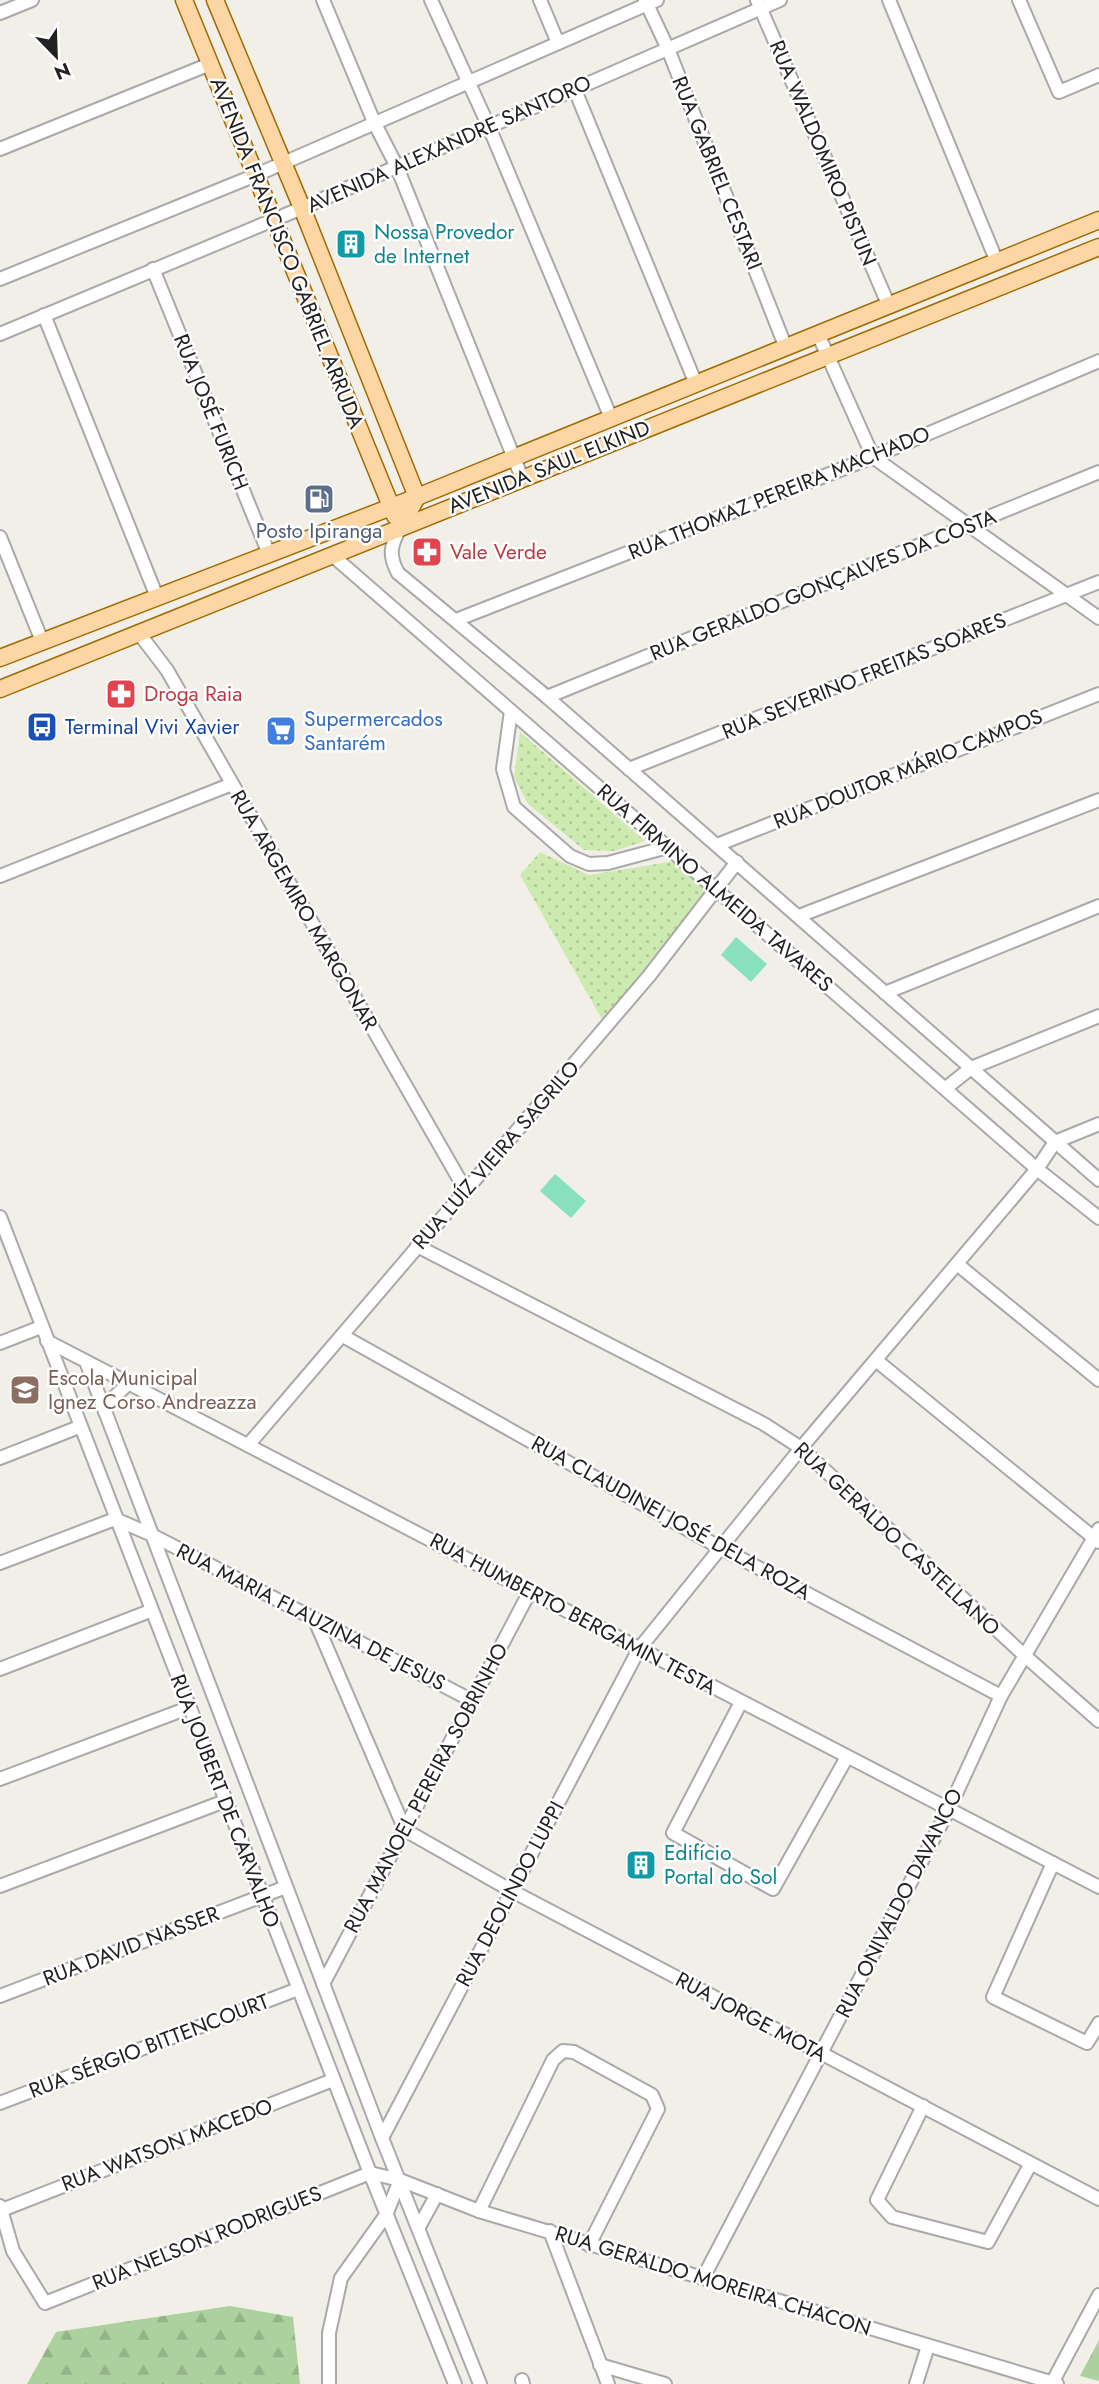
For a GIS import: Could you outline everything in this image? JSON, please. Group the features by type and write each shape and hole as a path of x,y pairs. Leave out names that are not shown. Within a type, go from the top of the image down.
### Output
{"main road":[{"name":"AVENIDA FRANCISCO GABRIEL ARRUDA","path":"184,0 400,528"},
{"name":"AVENIDA FRANCISCO GABRIEL ARRUDA","path":"215,0 303,208 417,497"},
{"name":"AVENIDA SAUL ELKIND","path":"0,658 417,497 1099,220"},
{"path":"1036,246 1044,270"},
{"name":"AVENIDA SAUL ELKIND","path":"0,689 1099,247"},
{"path":"400,528 417,497"},
{"path":"138,632 124,625 126,618 157,597"},
{"path":"42,641 53,667"}],"street":[{"path":"0,13 32,0"},
{"path":"323,0 374,122 397,167 522,478"},
{"path":"431,0 466,82 489,127 611,418"},
{"path":"540,0 558,43"},
{"name":"AVENIDA ALEXANDRE SANTORO","path":"0,334 303,208 575,90 668,49 759,4 780,0"},
{"path":"889,0 997,262"},
{"path":"1019,0 1059,92 1099,75"},
{"path":"0,279 256,176 649,1"},
{"name":"RUA GABRIEL CESTARI","path":"649,1 786,348"},
{"name":"RUA WALDOMIRO PISTUN","path":"759,4 889,306"},
{"path":"0,149 211,64"},
{"path":"575,90 696,384"},
{"name":"RUA JOSÉ FURICH","path":"153,270 269,554"},
{"path":"44,315 157,597"},
{"path":"818,334 830,355 873,457 966,526 1099,618"},
{"name":"RUA THOMAZ PEREIRA MACHADO","path":"456,620 873,457 1099,361"},
{"name":"RUA GERALDO GONÇALVES DA COSTA","path":"547,697 1099,472"},
{"name":"RUA FIRMINO ALMEIDA TAVARES","path":"400,528 391,546 391,559 398,573 547,697 1099,1180"},
{"path":"0,537 42,641"},
{"name":"RUA FIRMINO ALMEIDA TAVARES","path":"332,555 1037,1169 1099,1219"},
{"name":"RUA SEVERINO FREITAS SOARES","path":"629,769 1099,582"},
{"name":"RUA ARGEMIRO MARGONAR","path":"138,632 167,670 466,1191"},
{"name":"RUA DOUTOR MÁRIO CAMPOS","path":"717,845 1099,694"},
{"path":"511,711 503,769 514,807 570,856 589,864 608,863 667,847"},
{"path":"0,876 232,784"},
{"path":"799,916 1099,800"},
{"name":"RUA LUÍZ VIEIRA SAGRILO","path":"249,1444 649,976 737,862"},
{"path":"886,993 1099,906"},
{"path":"946,1088 971,1068 1099,1016"},
{"path":"1055,1142 1099,1124"},
{"name":"RUA DEOLINDO LUPPI","path":"382,2138 639,1649 801,1448 1037,1169 1055,1142"},
{"name":"RUA JOUBERT DE CARVALHO","path":"0,1217 3,1235 47,1341 386,2215 455,2384"},
{"name":"RUA GERALDO CASTELLANO","path":"417,1246 764,1424 801,1448 1024,1656 1099,1721"},
{"path":"957,1264 1099,1380"},
{"path":"0,1343 41,1327"},
{"name":"RUA CLAUDINEI JOSÉ DELA ROZA","path":"343,1336 719,1547 1001,1696"},
{"name":"RUA HUMBERTO BERGAMIN TESTA","path":"47,1341 1099,1887"},
{"path":"877,1361 1097,1536"},
{"name":"RUA JOUBERT DE CARVALHO","path":"87,1363 382,2138 480,2384"},
{"path":"105,1412 111,1400 128,1384"},
{"path":"0,1458 79,1427"},
{"path":"0,1563 115,1519"},
{"name":"RUA MARIA FLAUZINA DE JESUS","path":"115,1519 150,1534 471,1700"},
{"name":"RUA ONIVALDO DAVANCO","path":"703,2278 949,1810 1001,1696 1097,1536"},
{"name":"RUA MANOEL PEREIRA SOBRINHO","path":"323,1984 529,1593"},
{"path":"0,1669 150,1611"},
{"path":"314,1618 405,1830"},
{"path":"741,1702 673,1833 773,1889 847,1757"},
{"path":"0,1779 188,1708"},
{"path":"0,1886 225,1801"},
{"name":"RUA JORGE MOTA","path":"405,1830 512,1891 1099,2200"},
{"path":"1053,1863 993,1997 1087,2043 1099,2023"},
{"name":"RUA DAVID NASSER","path":"0,1996 286,1887"},
{"name":"RUA SÉRGIO BITTENCOURT","path":"0,2103 298,1989"},
{"path":"480,2211 553,2060 563,2052 574,2052 652,2095 657,2104 657,2113 589,2245"},
{"name":"RUA WATSON MACEDO","path":"1,2208 333,2080"},
{"path":"923,2106 877,2200 892,2217 988,2242 1030,2165"},
{"name":"RUA GERALDO MOREIRA CHACON","path":"370,2173 400,2180 480,2211 589,2245 1055,2383"},
{"name":"RUA NELSON RODRIGUES","path":"7,2251 45,2303 370,2173"},
{"path":"329,2384 328,2333 341,2278 386,2215 400,2180"},
{"path":"419,2227 437,2194"},
{"path":"1,2208 7,2251"},
{"path":"550,2231 608,2384"},
{"path":"1055,2383 1099,2295"},
{"path":"916,2384 928,2346"},
{"path":"600,2365 665,2384"}],"green space":[{"path":"520,732 645,841 614,851 584,850 528,804 514,777"},
{"path":"540,852 589,875 675,861 708,892 604,1023 520,875"},
{"path":"736,937 767,964 751,982 721,955"},
{"path":"555,1174 586,1201 571,1218 540,1191"},
{"path":"230,2306 293,2317 300,2384 27,2384 56,2332"},
{"path":"1099,2340 1099,2381 1080,2376"}],"place":[{"name":"Nossa Provedor de Internet","path":"351,244"},
{"name":"Posto Ipiranga","path":"319,499"},
{"name":"Vale Verde","path":"427,552"},
{"name":"Droga Raia","path":"121,694"},
{"name":"Terminal Vivi Xavier","path":"42,727"},
{"name":"Supermercados Santarém","path":"281,731"},
{"name":"Escola Municipal Ignez Corso Andreazza","path":"25,1390"},
{"name":"Edifício Portal do Sol","path":"641,1865"}]}
